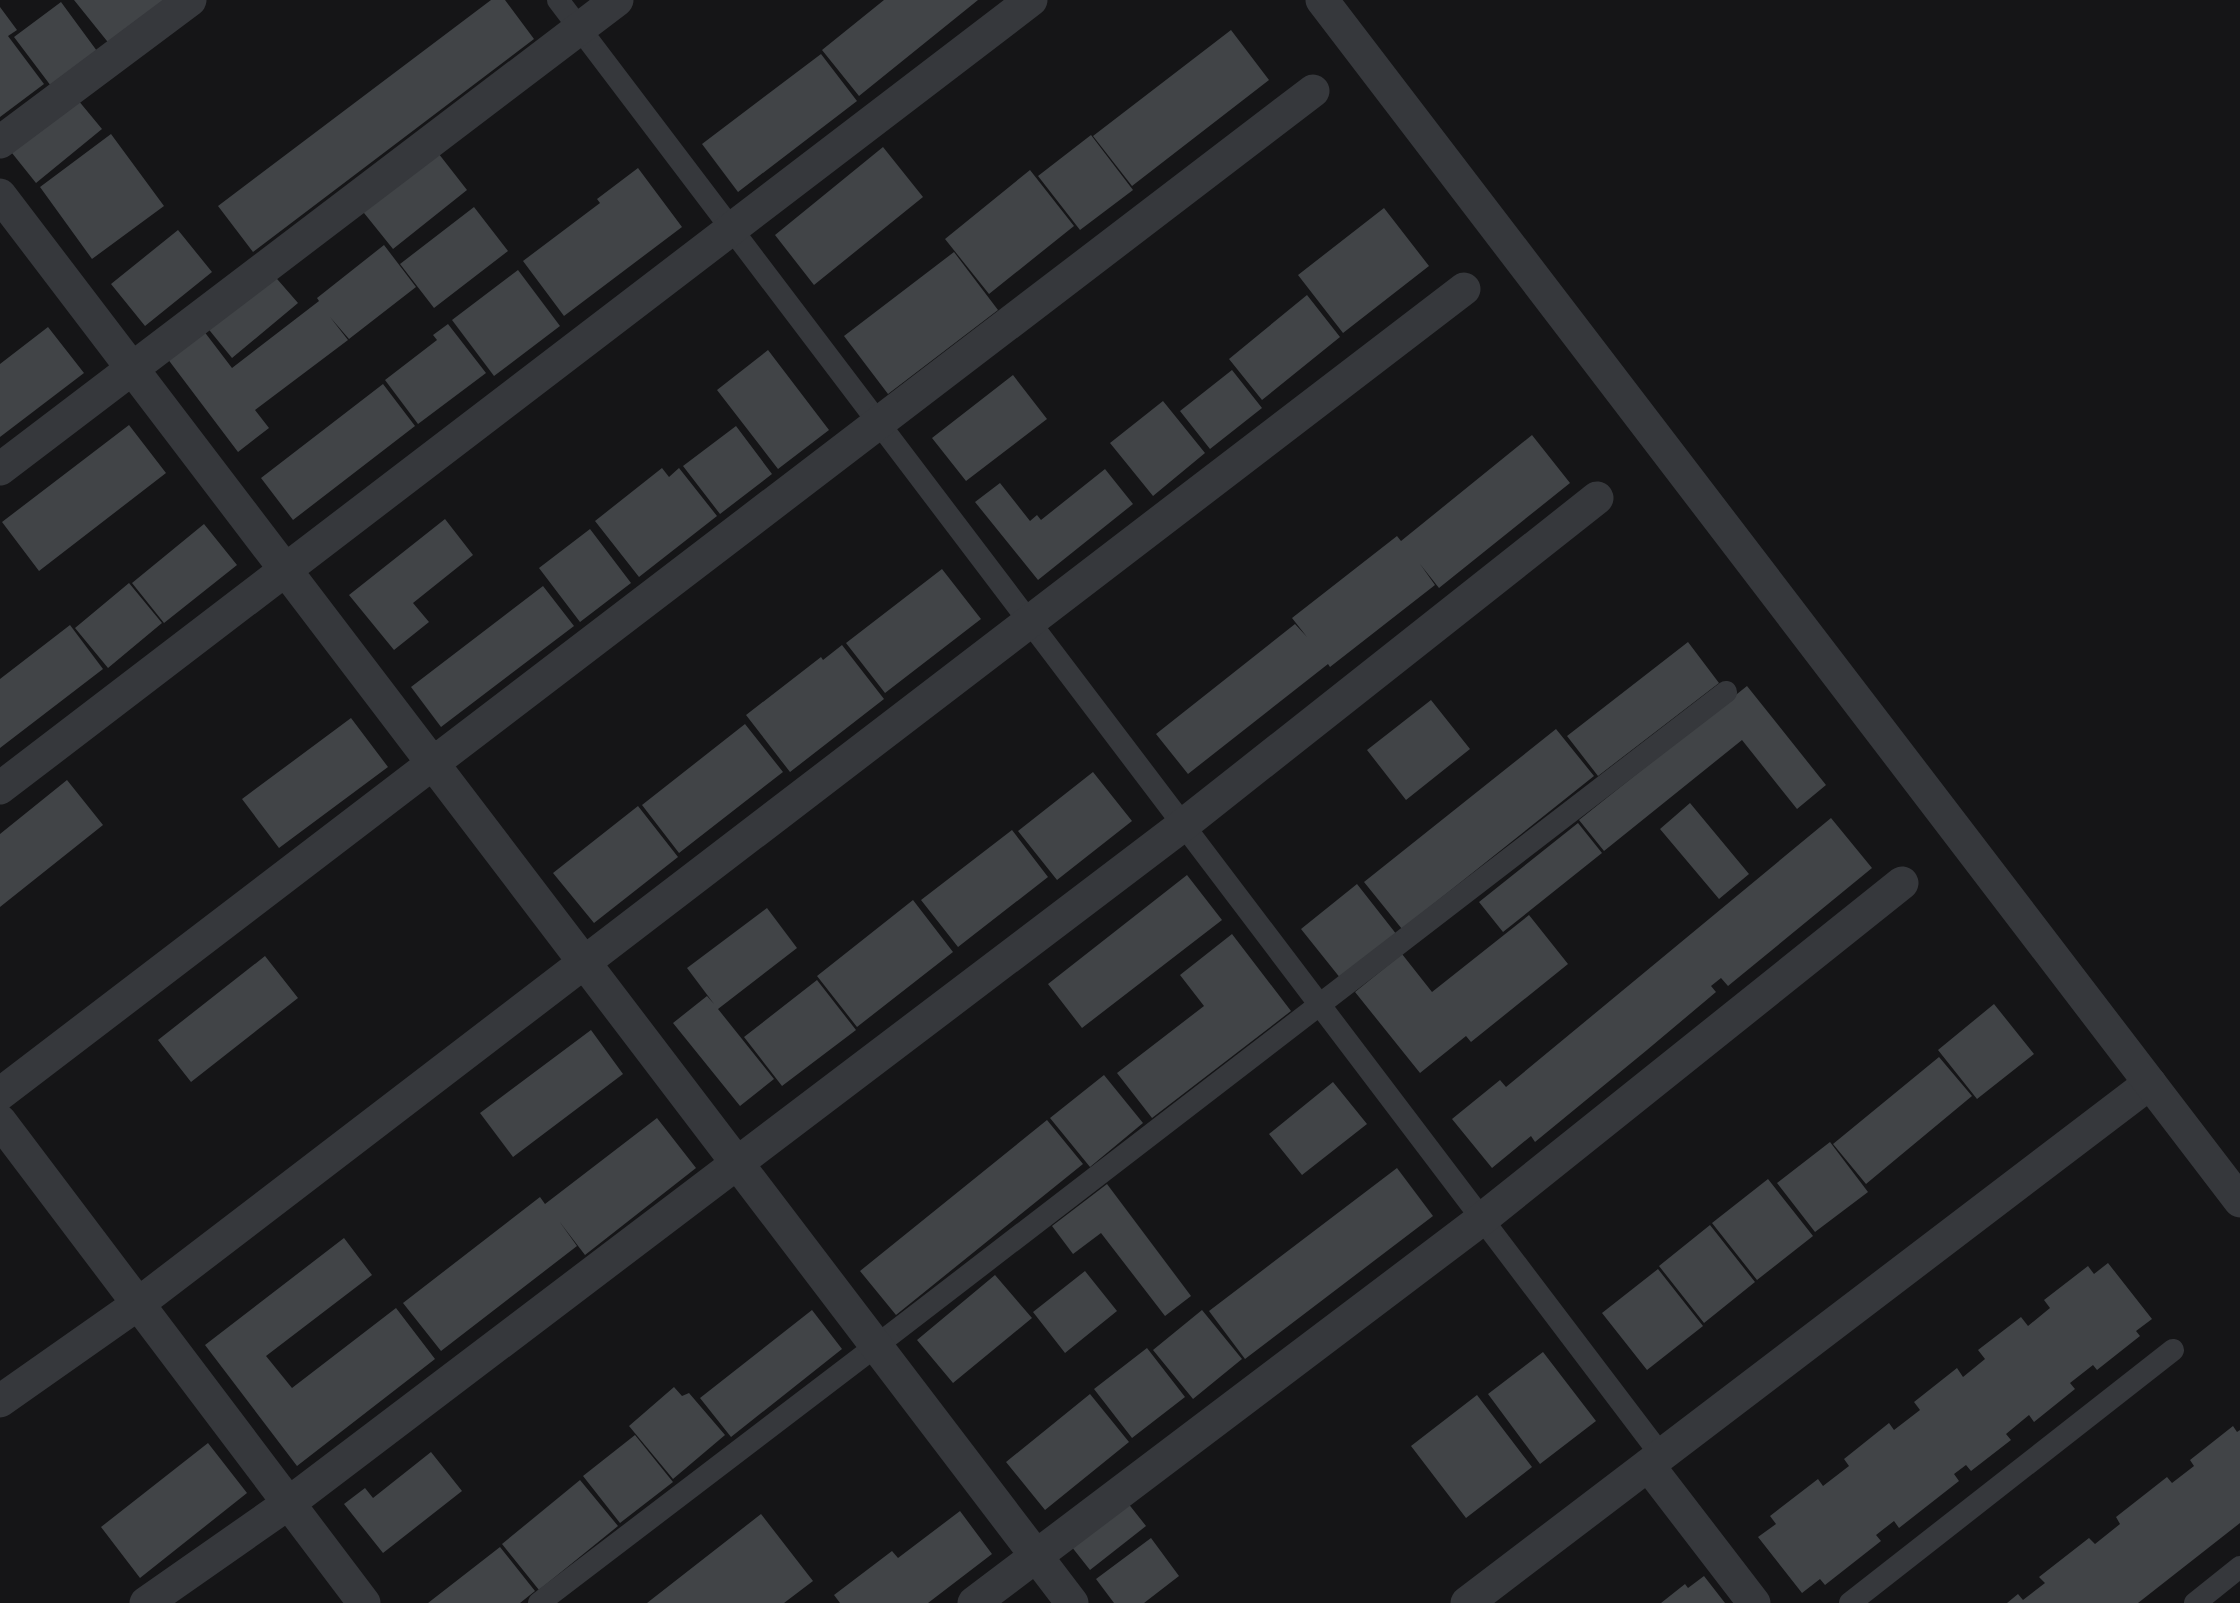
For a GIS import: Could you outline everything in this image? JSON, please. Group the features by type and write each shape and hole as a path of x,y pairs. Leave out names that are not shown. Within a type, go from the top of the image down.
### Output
{"street":[{"path":"0,142 190,0"},
{"path":"0,470 617,0"},
{"path":"0,788 1031,0"},
{"path":"1322,0 2240,1201"},
{"path":"0,1094 1313,91"},
{"path":"0,195 1072,1603"},
{"path":"0,1401 138,1304 1464,289"},
{"path":"146,1603 289,1503 1183,824 1597,498"},
{"path":"974,1603 1482,1219 1902,883"},
{"path":"1467,1603 2150,1083"},
{"path":"0,1121 364,1603"},
{"path":"1655,1460 1754,1603"}],"lane":[{"path":"558,0 1482,1219 1655,1460"},
{"path":"539,1603 1726,692"},
{"path":"1850,1603 2173,1350"},
{"path":"2195,1603 2240,1567"}],"building":[{"path":"74,0 168,0 111,46"},
{"path":"491,0 505,0 534,39 253,252 218,206"},
{"path":"884,0 978,0 859,96 822,50"},
{"path":"61,2 97,51 51,86 14,37"},
{"path":"0,7 17,30 8,36 44,84 0,117"},
{"path":"1231,30 1269,80 1132,186 1093,136"},
{"path":"821,54 857,101 738,192 702,144"},
{"path":"73,94 102,129 36,183 8,148"},
{"path":"111,134 164,206 92,259 40,187"},
{"path":"1091,135 1133,190 1080,230 1038,176"},
{"path":"883,147 923,197 814,285 775,235"},
{"path":"435,149 467,190 393,249 360,208"},
{"path":"638,168 682,227 564,316 523,261 600,203 597,199"},
{"path":"1030,170 1074,226 989,294 945,239"},
{"path":"474,207 508,251 434,308 400,264"},
{"path":"1384,208 1429,266 1343,333 1298,275"},
{"path":"178,230 212,272 145,326 111,284"},
{"path":"384,245 416,287 349,339 330,317 348,340 255,410 269,428 238,452 164,354 200,326 232,368 319,301 317,298"},
{"path":"954,252 998,310 888,394 844,336"},
{"path":"518,270 560,326 494,376 452,320"},
{"path":"271,272 298,303 232,358 206,326"},
{"path":"1307,295 1340,337 1262,400 1229,359"},
{"path":"448,324 486,373 418,424 385,380 437,340 433,335"},
{"path":"48,327 84,373 0,437 0,364"},
{"path":"768,350 829,430 778,469 717,390"},
{"path":"1232,370 1262,408 1210,449 1180,411"},
{"path":"1013,375 1047,419 966,481 932,438"},
{"path":"383,384 415,426 293,520 261,478"},
{"path":"1163,401 1205,453 1153,496 1110,443"},
{"path":"129,425 166,473 39,571 2,522"},
{"path":"736,426 772,474 720,514 683,466"},
{"path":"1532,435 1570,483 1439,588 1420,564 1435,585 1330,667 1328,664 1188,774 1156,734 1295,624 1307,637 1292,618 1397,536 1401,541"},
{"path":"662,468 669,477 679,468 717,516 639,577 595,521"},
{"path":"1105,469 1133,504 1038,580 975,502 1000,483 1030,521 1037,515 1041,520"},
{"path":"445,519 473,555 413,603 429,622 394,650 349,595"},
{"path":"204,524 237,565 164,623 132,583"},
{"path":"590,529 631,583 580,622 539,568"},
{"path":"942,569 981,619 885,693 846,643"},
{"path":"129,583 162,623 108,668 75,628"},
{"path":"543,586 574,626 441,727 411,687"},
{"path":"70,625 103,669 0,748 0,679"},
{"path":"1688,642 1719,683 1598,776 1567,736"},
{"path":"842,645 884,699 790,772 746,715 821,657 823,660"},
{"path":"1747,686 1826,785 1797,809 1742,740 1604,851 1579,820"},
{"path":"1431,700 1470,749 1406,800 1367,750"},
{"path":"351,718 388,767 279,848 242,799"},
{"path":"745,724 783,772 679,853 642,805"},
{"path":"1556,729 1594,776 1402,929 1364,882"},
{"path":"1093,772 1132,821 1057,880 1018,831"},
{"path":"67,780 103,825 0,907 0,834"},
{"path":"1690,803 1749,874 1719,899 1660,829"},
{"path":"638,806 678,857 594,923 553,873"},
{"path":"1831,818 1872,868 1728,986 1721,978 1711,986 1716,992 1647,1050 1535,1142 1531,1136 1492,1168 1452,1119 1500,1080 1506,1087"},
{"path":"1578,823 1602,853 1503,932 1479,902"},
{"path":"1012,830 1048,877 958,947 921,900"},
{"path":"1187,875 1222,920 1082,1028 1048,984"},
{"path":"1357,884 1397,935 1341,979 1301,929"},
{"path":"913,900 953,952 857,1027 817,976"},
{"path":"767,908 797,948 718,1009 774,1079 740,1106 673,1023 707,996 714,1004 687,968"},
{"path":"1529,915 1568,964 1471,1042 1466,1036 1420,1073 1355,992 1402,954 1432,992"},
{"path":"1232,934 1291,1011 1152,1118 1117,1073 1204,1006 1180,975"},
{"path":"265,956 298,998 191,1082 158,1040"},
{"path":"817,980 856,1030 782,1086 744,1037"},
{"path":"1994,1004 2034,1054 1977,1099 1938,1050"},
{"path":"591,1030 623,1074 513,1157 480,1113"},
{"path":"1939,1057 1972,1096 1866,1184 1833,1144"},
{"path":"1104,1075 1143,1123 1090,1167 1050,1118"},
{"path":"1333,1082 1367,1124 1302,1175 1269,1134"},
{"path":"657,1118 696,1168 585,1255 559,1221 577,1246 441,1351 403,1303 540,1197 545,1204"},
{"path":"1047,1120 1083,1164 896,1315 860,1271"},
{"path":"1830,1142 1868,1192 1815,1232 1777,1183"},
{"path":"1397,1168 1433,1216 1245,1359 1209,1311"},
{"path":"1768,1179 1813,1236 1757,1280 1712,1223"},
{"path":"1107,1184 1191,1296 1165,1316 1101,1233 1073,1254 1052,1226"},
{"path":"1710,1225 1755,1282 1704,1323 1659,1266"},
{"path":"344,1238 372,1275 266,1356 292,1388 396,1308 435,1359 297,1466 205,1345"},
{"path":"2108,1263 2152,1319 2136,1331 2140,1336 2097,1370 2093,1365 2070,1383 2075,1389 2034,1422 2029,1415 2006,1434 2011,1440 1971,1471 1966,1465 1954,1474 1959,1481 1899,1528 1894,1521 1876,1535 1881,1541 1825,1585 1820,1579 1802,1593 1758,1537 1776,1524 1770,1516 1818,1479 1823,1486 1849,1466 1844,1459 1889,1423 1894,1430 1920,1410 1914,1402 1957,1368 1963,1377 1985,1359 1978,1350 2021,1317 2028,1326 2050,1308 2044,1300 2088,1266 2094,1274"},
{"path":"1658,1269 1703,1326 1647,1370 1602,1313"},
{"path":"1085,1271 1117,1311 1065,1353 1033,1312"},
{"path":"995,1275 1032,1318 953,1383 917,1340"},
{"path":"812,1310 842,1349 731,1437 700,1398"},
{"path":"1202,1310 1242,1359 1193,1399 1153,1350"},
{"path":"1147,1348 1185,1397 1132,1438 1094,1389"},
{"path":"1543,1352 1596,1421 1540,1464 1488,1394"},
{"path":"674,1387 682,1396 689,1393 725,1435 673,1479 629,1426"},
{"path":"1090,1394 1129,1442 1045,1510 1006,1462"},
{"path":"1477,1395 1532,1467 1466,1518 1411,1446"},
{"path":"2233,1426 2237,1432 2240,1430 2240,1523 2138,1603 2007,1603 2018,1594 2023,1600 2045,1583 2039,1577 2089,1538 2095,1544 2120,1524 2116,1517 2167,1477 2172,1483 2194,1466 2190,1460"},
{"path":"635,1435 673,1482 620,1523 583,1476"},
{"path":"208,1443 247,1493 140,1578 101,1527"},
{"path":"431,1452 462,1491 383,1553 344,1504 365,1488 373,1498"},
{"path":"580,1480 618,1526 539,1590 502,1544"},
{"path":"1116,1488 1146,1526 1090,1570 1060,1532"},
{"path":"960,1511 992,1554 928,1603 840,1603 834,1595 892,1551 898,1558"},
{"path":"761,1514 813,1581 784,1603 647,1603"},
{"path":"1151,1538 1179,1576 1144,1603 1114,1603 1096,1579"},
{"path":"500,1547 535,1591 520,1603 428,1603"},
{"path":"1704,1576 1725,1603 1661,1603 1685,1584 1688,1588"}]}
